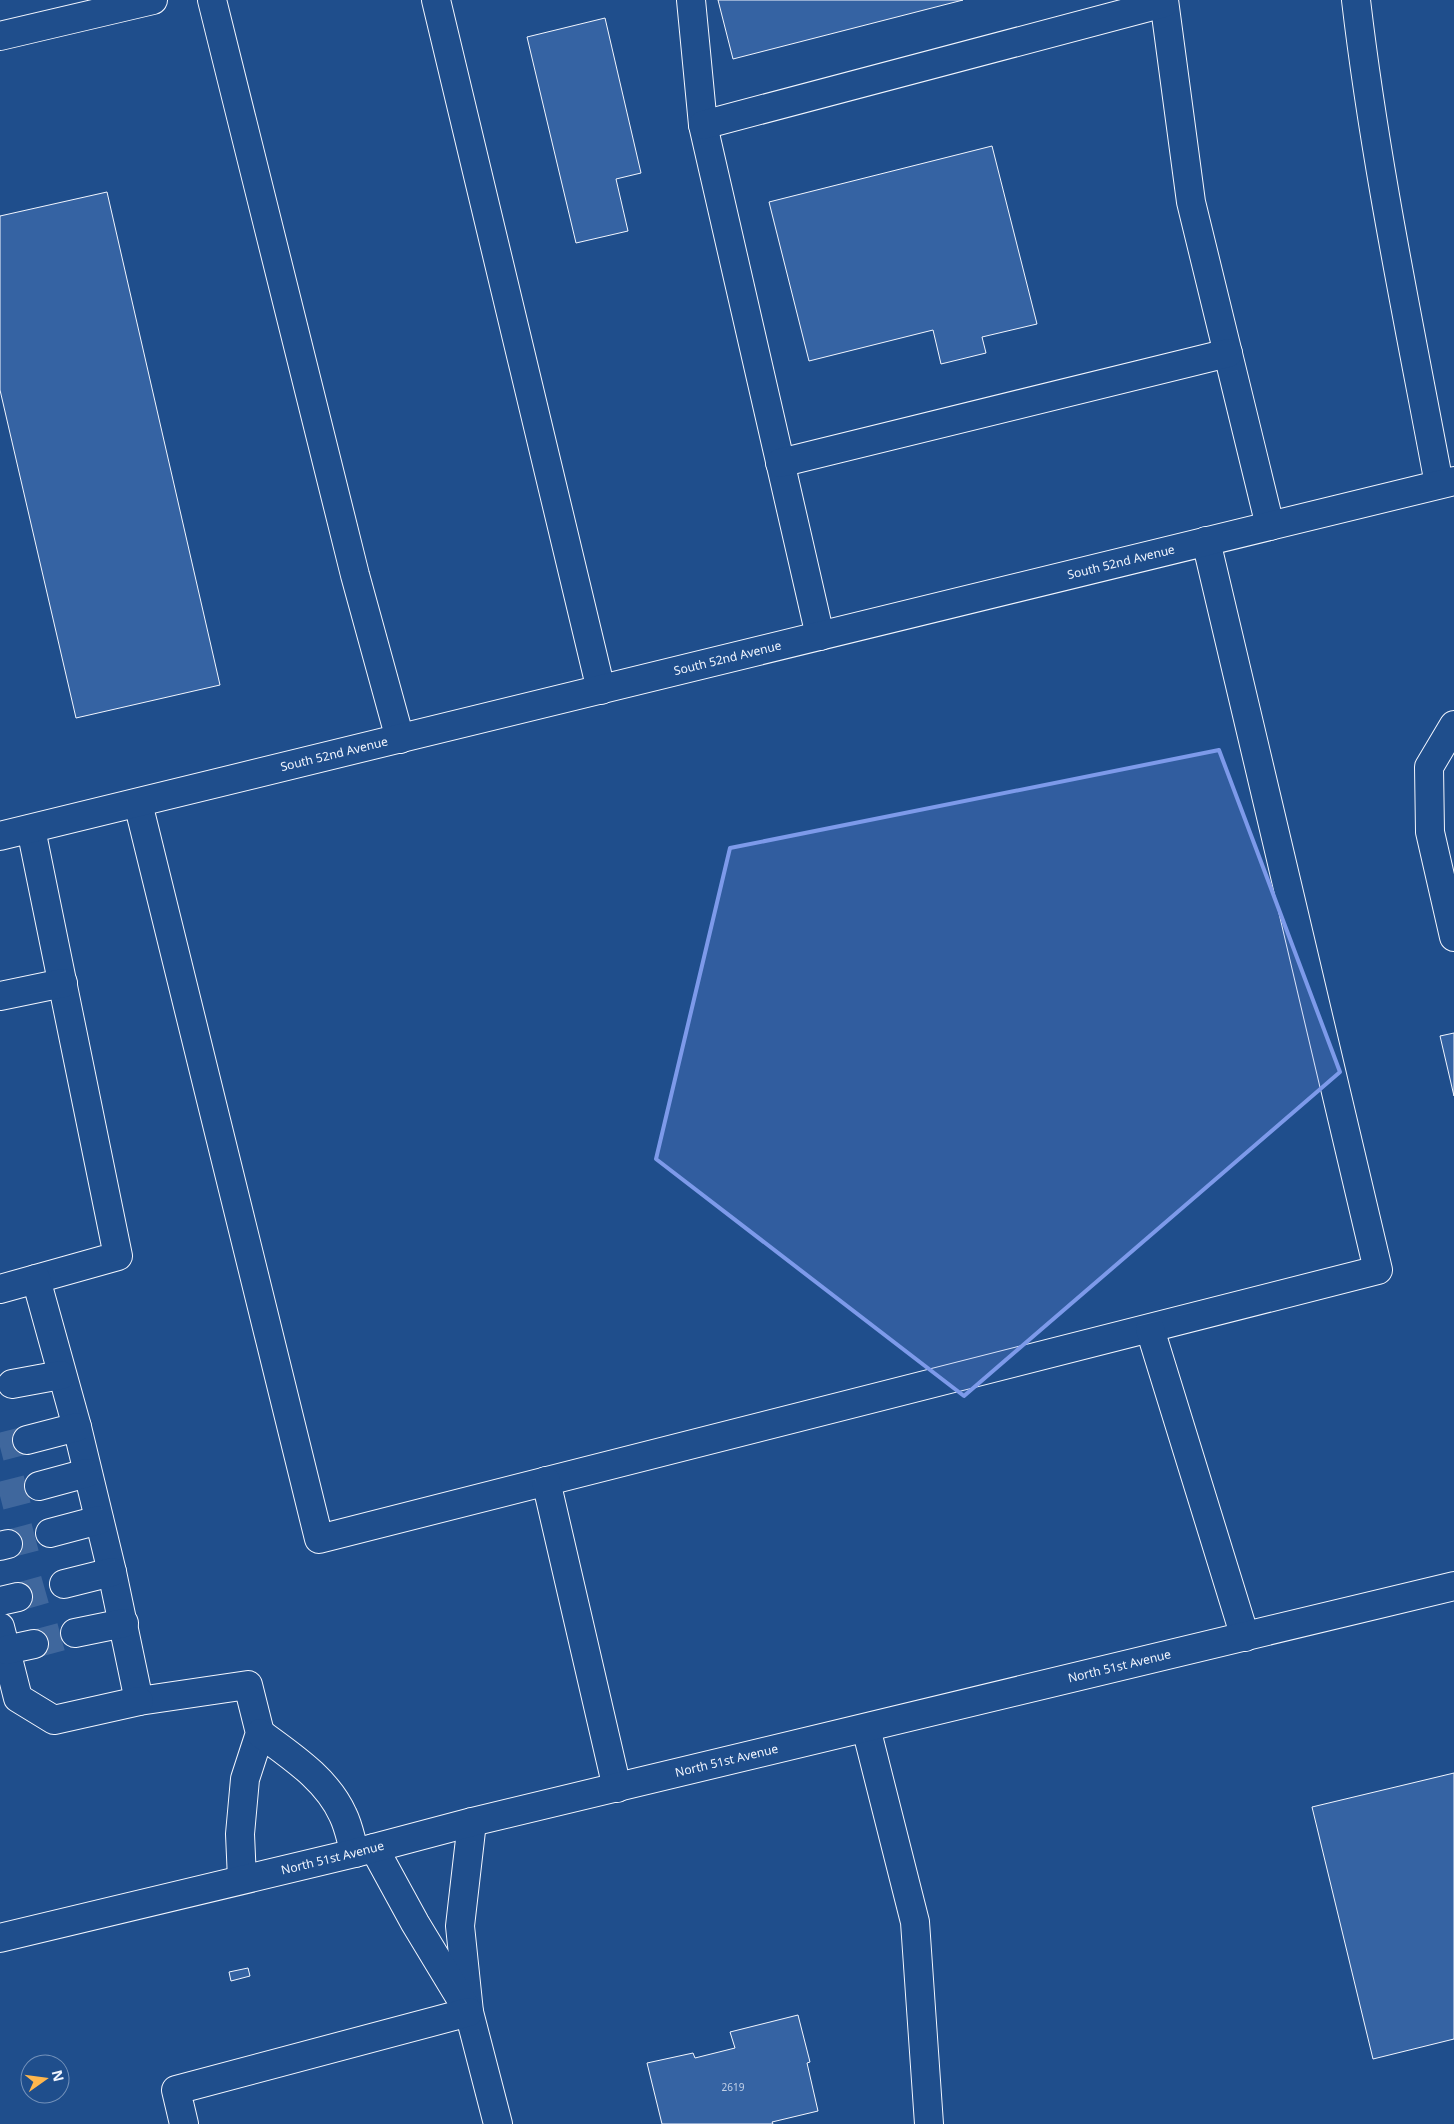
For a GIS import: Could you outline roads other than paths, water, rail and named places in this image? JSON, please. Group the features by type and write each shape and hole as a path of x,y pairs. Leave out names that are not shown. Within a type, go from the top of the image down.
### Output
{"street":[{"path":"0,36 153,0"},
{"path":"212,0 355,575 400,739"},
{"path":"436,0 601,690"},
{"path":"690,0 703,124 820,636"},
{"path":"1356,0 1362,52 1393,233 1447,482"},
{"path":"703,124 1164,2 1191,202 1270,526"},
{"path":"780,463 1228,353"},
{"name":"South 52nd Avenue","path":"0,836 1447,482"},
{"path":"138,803 319,1539 1378,1270 1206,541"},
{"path":"1454,725 1429,767 1430,832 1454,937"},
{"path":"0,1289 118,1256 31,829"},
{"path":"0,996 63,983"},
{"path":"36,1279 112,1572 139,1701"},
{"path":"1150,1328 1245,1636"},
{"path":"12,1384 61,1375"},
{"path":"27,1440 76,1428"},
{"path":"39,1486 87,1473"},
{"path":"546,1481 616,1788"},
{"path":"50,1533 99,1520"},
{"path":"64,1584 112,1572"},
{"name":"North 51st Avenue","path":"0,1938 365,1850 472,1822 1454,1586"},
{"path":"75,1633 124,1623"},
{"path":"34,1644 3,1639 18,1698 54,1720 139,1701 248,1685 260,1734 244,1779 240,1834 242,1879"},
{"path":"866,1728 915,1922 930,2124"},
{"path":"260,1734 308,1769 328,1793 415,1923 469,2012"},
{"path":"472,1822 460,1926 469,2012 498,2124"},
{"path":"184,2124 176,2090 469,2012"}],"tunnel":[{"path":"0,1447 27,1440"},
{"path":"0,1496 39,1486"},
{"path":"8,1544 50,1533"},
{"path":"18,1597 64,1584"},
{"path":"34,1644 75,1633"}]}
